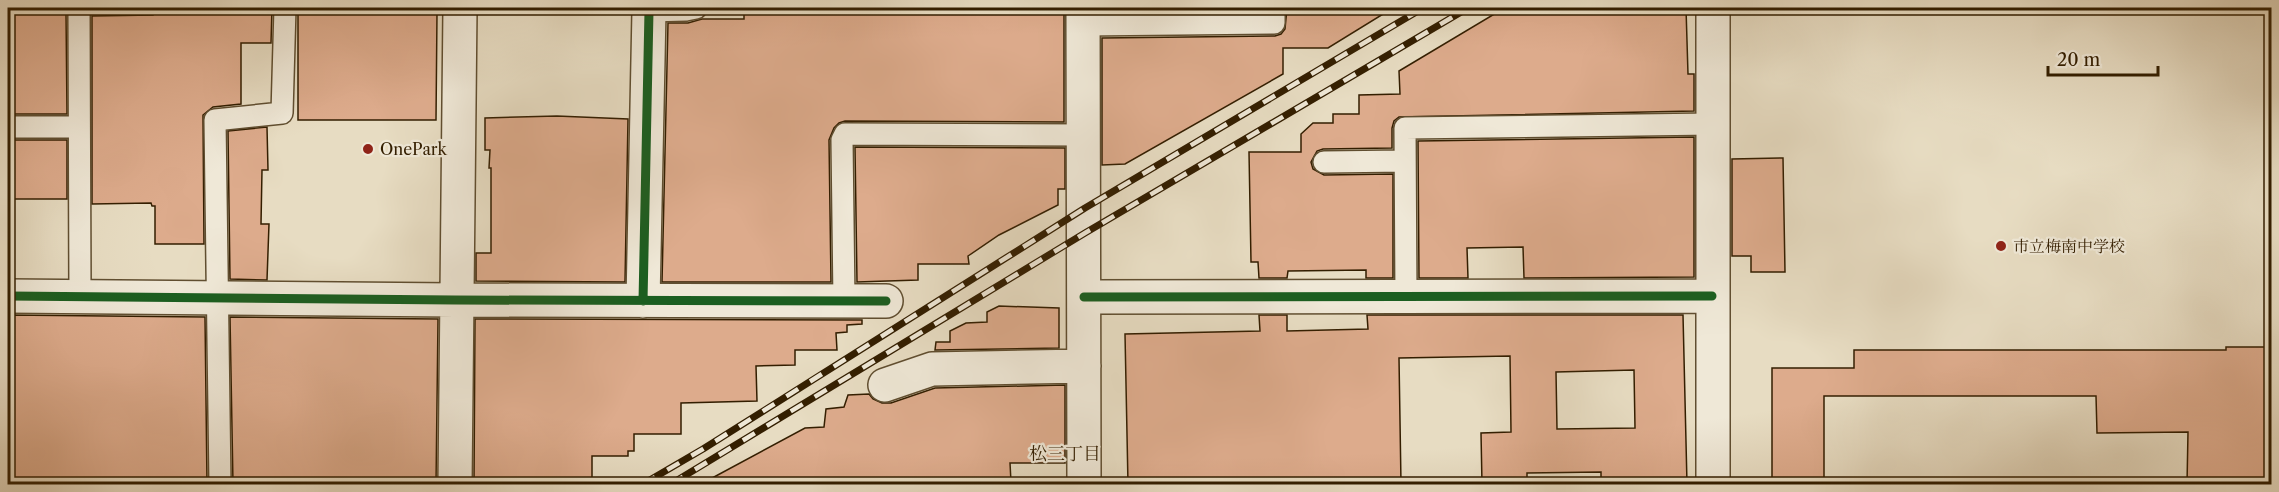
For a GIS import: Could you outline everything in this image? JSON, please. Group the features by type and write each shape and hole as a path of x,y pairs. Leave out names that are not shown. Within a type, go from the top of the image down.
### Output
{"street":[{"path":"455,484 455,300 460,8"},
{"path":"1713,8 1713,484"},
{"path":"643,301 649,11"},
{"path":"1083,16 1084,484"},
{"path":"8,296 886,301"},
{"path":"1084,297 1712,296"},
{"path":"885,385 932,369 1084,366"}],"lane":[{"path":"79,8 80,297"},
{"path":"220,484 214,120 282,113 285,8"},
{"path":"649,11 696,8"},
{"path":"1083,16 1274,23 1274,8"},
{"path":"1406,297 1405,128 1713,124"},
{"path":"8,127 80,127"},
{"path":"844,301 842,140 844,134 1084,135"},
{"path":"1324,162 1405,161"}],"building":[{"path":"157,8 272,8 271,43 241,43 241,104 213,107 203,115 204,244 155,244 155,206 151,203 92,204 92,16 153,15 153,10"},
{"path":"298,8 413,8 413,12 437,13 436,120 298,120"},
{"path":"744,8 1064,8 1064,122 845,121 839,123 829,140 831,282 662,282 668,23 688,23 702,19 744,19"},
{"path":"1102,8 1261,8 1261,10 1102,12"},
{"path":"1287,8 1393,8 1328,48 1283,48 1283,74 1125,164 1102,165 1102,38 1275,36 1281,34 1285,29"},
{"path":"1585,8 1686,8 1688,74 1694,74 1694,111 1399,117 1394,121 1392,128 1392,148 1323,149 1317,151 1311,162 1313,169 1324,175 1393,174 1393,278 1366,278 1366,270 1288,271 1287,278 1259,278 1258,262 1251,262 1249,152 1301,152 1301,134 1313,123 1333,123 1333,114 1359,114 1359,95 1400,94 1399,71 1496,13"},
{"path":"8,14 66,14 67,114 8,114"},
{"path":"557,116 628,119 625,282 476,281 476,253 491,253 491,168 489,168 490,150 485,150 485,118"},
{"path":"267,127 268,170 262,170 261,224 269,224 267,280 230,279 228,131"},
{"path":"1694,137 1694,277 1524,278 1523,247 1467,248 1468,278 1419,278 1418,141"},
{"path":"8,140 67,140 67,199 8,199"},
{"path":"855,147 1065,148 1065,189 1058,189 1058,205 999,235 968,256 969,264 918,264 918,280 857,282"},
{"path":"1783,158 1785,272 1751,272 1751,256 1732,256 1732,159"},
{"path":"999,306 1059,308 1059,348 935,350 936,342 950,342 950,331 966,323 987,322 987,312"},
{"path":"8,315 205,317 207,484 8,484"},
{"path":"1259,315 1287,315 1287,331 1368,329 1367,315 1683,315 1687,484 1601,484 1601,472 1527,473 1527,484 1482,484 1481,433 1511,432 1510,356 1399,358 1401,484 1128,484 1125,334 1260,331","holes":["1634,370 1635,428 1557,429 1556,372"]},
{"path":"230,317 438,319 436,484 233,484"},
{"path":"475,319 862,320 862,324 847,325 847,332 836,333 837,350 795,350 795,365 756,366 757,401 681,403 681,434 634,434 634,451 628,451 628,456 592,456 592,484 474,484"},
{"path":"2226,347 2271,347 2271,484 2187,484 2188,432 2097,433 2096,396 1824,396 1824,484 1772,484 1772,368 1854,368 1854,350 2226,350"},
{"path":"1065,385 1065,463 1010,463 1011,482 994,482 994,484 701,484 805,428 824,427 826,409 844,407 848,395 869,394 873,399 882,403 891,403 935,388"}],"railway":[{"path":"643,484 703,449 1085,208 1423,8"},
{"path":"671,484 1085,233 1468,8"}],"cycle path":[{"path":"643,301 649,11"},
{"path":"8,296 886,301"},
{"path":"1084,297 1712,296"}],"place":[{"name":"OnePark","path":"368,149"},
{"name":"市立梅南中学校","path":"2001,246"}],"district":[{"name":"松三丁目","path":"1065,454"}]}
